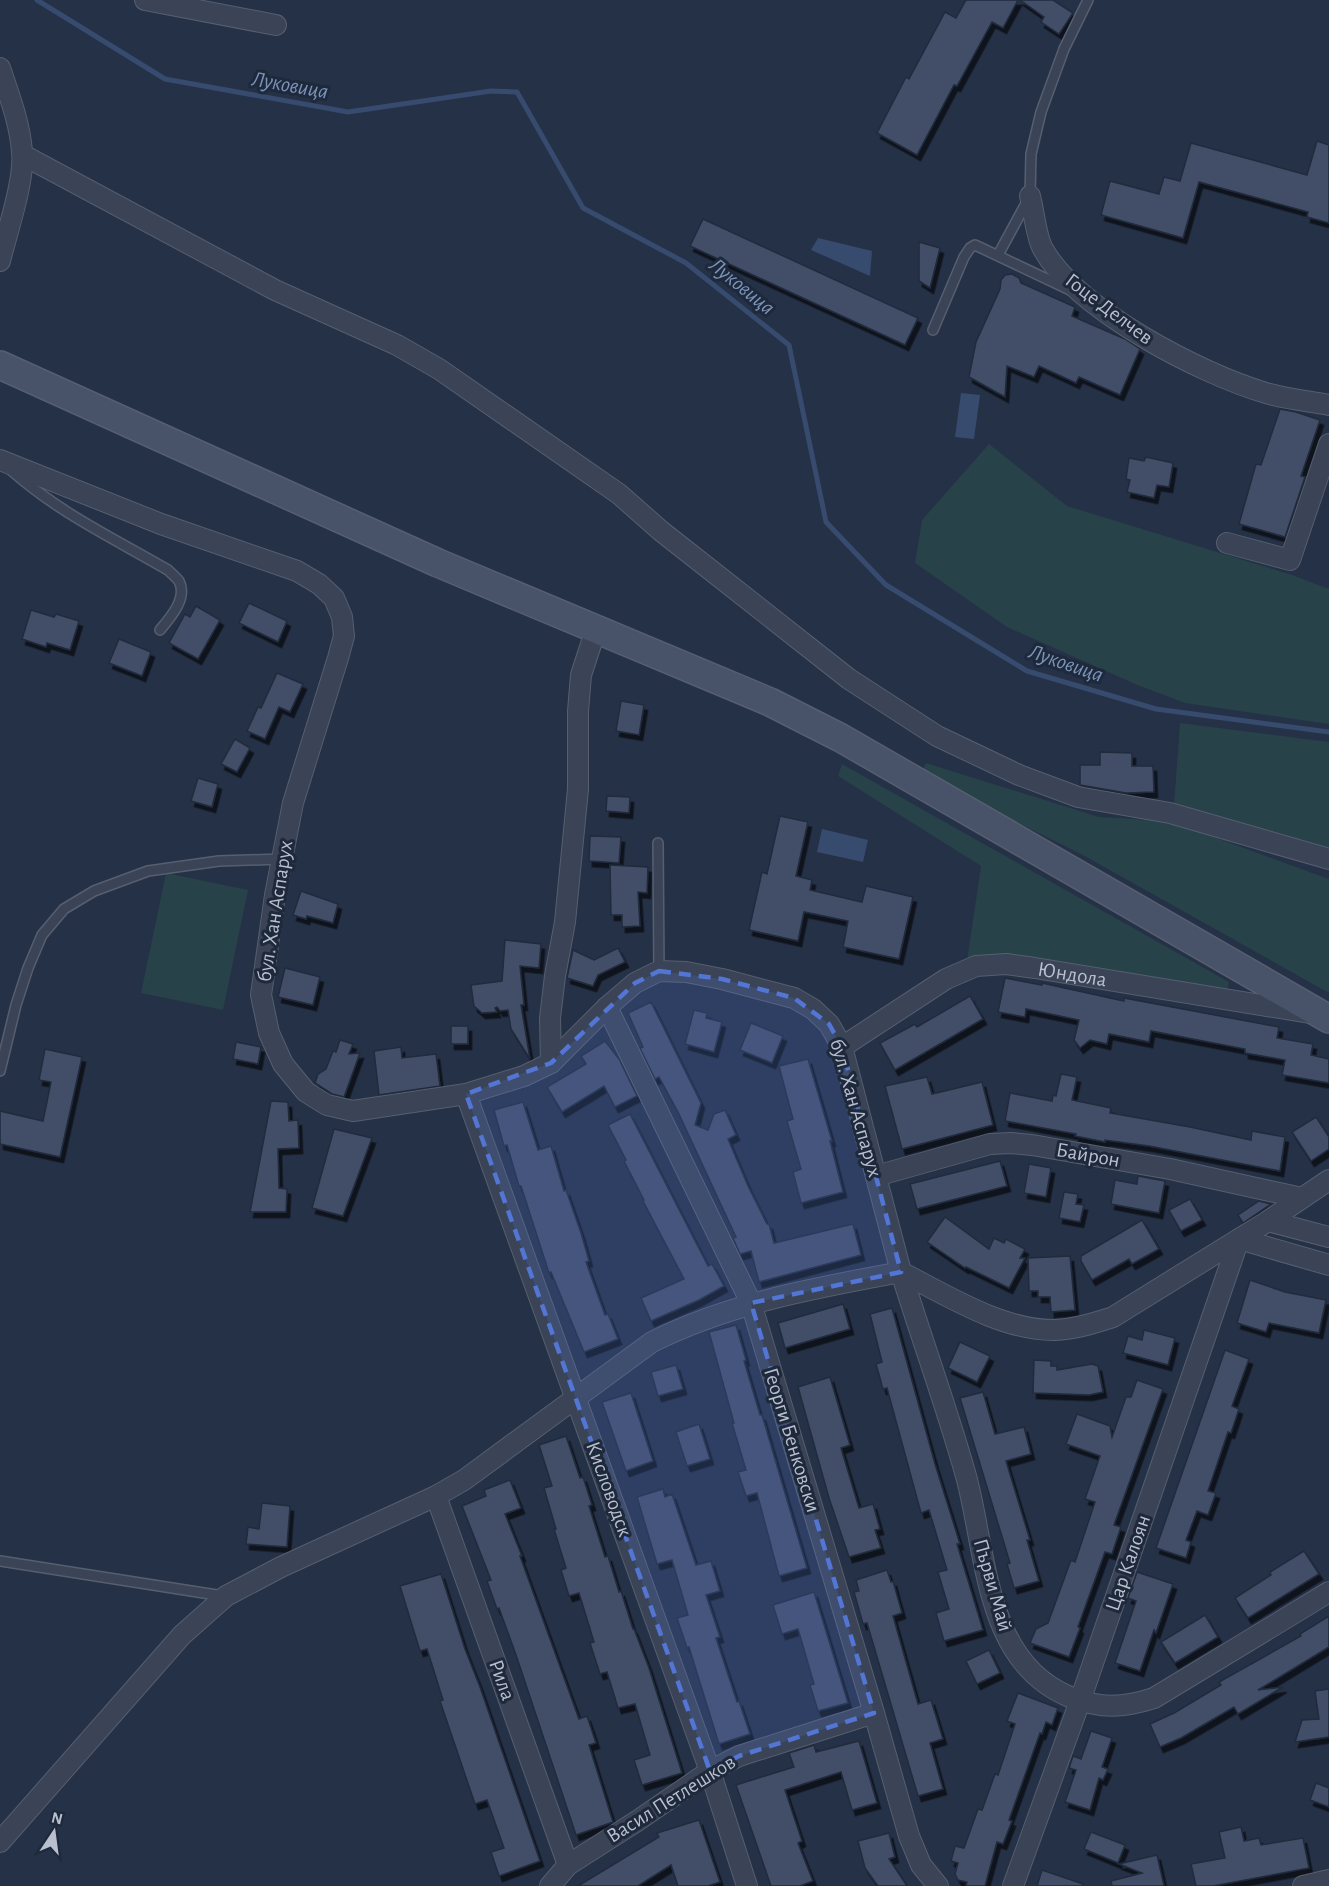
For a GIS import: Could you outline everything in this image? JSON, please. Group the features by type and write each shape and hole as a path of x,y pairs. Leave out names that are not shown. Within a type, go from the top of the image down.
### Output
{"main road":[{"name":"Юндола","path":"0,365 438,562 770,702 841,738 979,816 1326,1017"}],"street":[{"path":"145,0 276,25"},
{"path":"0,68 17,120 23,155 18,190 0,261"},
{"path":"23,155 275,290 398,345 439,369 619,494 661,531 849,679 937,736 1019,775 1077,797 1170,813 1329,859"},
{"name":"Гоце Делчев","path":"1030,196 1042,248 1062,274 1088,299 1155,346 1210,372 1266,393 1329,405"},
{"path":"1227,543 1290,560 1329,444"},
{"name":"бул. Хан Аспарух","path":"0,460 161,524 297,571 319,584 334,598 342,617 344,636 293,802 275,895 261,995 269,1033 283,1064 306,1092 327,1105 352,1111 466,1094 524,1076 551,1063 635,983 659,971 686,972 795,998 813,1009 829,1024 842,1047 901,1272"},
{"path":"551,1063 549,1018 568,900 578,789 581,675 596,629"},
{"name":"Юндола","path":"842,1047 946,979 975,966 1006,964 1326,1017"},
{"name":"Георги Бенковски","path":"608,1007 751,1303 909,1836 921,1865 938,1886"},
{"name":"Кисловодск","path":"466,1094 710,1771 747,1886"},
{"name":"Байрон","path":"876,1176 990,1144 1032,1144 1302,1198"},
{"path":"0,1842 182,1635 226,1596 281,1567 436,1496 464,1480 652,1342 683,1326 751,1303 824,1286 901,1272 984,1313 1019,1325 1054,1330 1085,1326 1113,1317 1268,1221 1329,1180"},
{"path":"1268,1221 1329,1237"},
{"path":"1239,1239 1329,1264"},
{"name":"Цар Калоян","path":"1013,1886 1080,1701 1239,1239"},
{"name":"Първи Май","path":"901,1272 966,1477 994,1601 1005,1635 1035,1676 1056,1691 1080,1701 1105,1707 1132,1706 1154,1698 1329,1592"},
{"name":"Рила","path":"436,1496 568,1865"},
{"name":"Васил Петлешков","path":"550,1886 568,1865 710,1771 739,1756 874,1713"},
{"path":"1303,1886 1329,1880"}],"lane":[{"name":"Гоце Делчев","path":"1030,196 1031,154 1041,112 1064,49 1088,0"},
{"path":"998,255 1030,196"},
{"path":"933,330 970,248 975,245 1088,299"},
{"path":"0,460 39,495 80,522 168,570 179,582 181,593 176,610 160,630"},
{"path":"658,843 659,971"},
{"path":"0,1071 16,1005 28,968 42,935 64,909 94,891 148,871 219,861 282,859"},
{"path":"0,1561 226,1596"}],"highlighted area":[{"path":"659,971 722,979 794,998 829,1024 842,1047 901,1272 751,1303 874,1713 739,1756 710,1771 466,1094 551,1063 635,983"}],"green space":[{"path":"989,444 1067,506 1292,575 1329,589 1329,724 1185,703 1135,684 1007,627 915,563 922,520"},
{"path":"1180,723 1329,742 1329,851 1174,805"},
{"path":"926,763 1099,817 1170,821 1329,879 1329,993 1083,855 920,775"},
{"path":"842,764 1229,982 1226,998 967,961 981,866 838,776"},
{"path":"166,873 248,890 223,1010 141,993"}],"water":[{"path":"818,238 872,251 870,276 811,250"},
{"path":"961,393 980,395 974,439 955,437"},
{"path":"822,829 868,840 863,862 817,852"}],"building":[{"path":"966,0 1018,0 1003,28 992,22 957,86 954,85 917,155 877,133 906,77 909,79 945,12 956,18"},
{"path":"1020,0 1053,0 1073,13 1059,34 1041,22 1044,17"},
{"path":"1317,141 1329,145 1329,223 1307,217 1308,212 1199,182 1183,238 1101,215 1110,181 1159,194 1164,177 1180,181 1191,143 1307,175"},
{"path":"703,219 918,318 905,345 690,246"},
{"path":"919,242 940,248 930,288 919,281"},
{"path":"1012,274 1019,278 1021,283 1075,307 1072,316 1125,339 1140,349 1120,395 1079,377 1076,383 1039,366 1034,377 1007,366 1005,397 969,377 976,342 1000,289 1001,280 1005,275"},
{"path":"1280,409 1320,420 1301,476 1305,477 1285,537 1239,524 1256,464 1261,465"},
{"path":"1146,457 1173,463 1169,487 1157,485 1154,498 1127,492 1130,480 1126,479 1129,458 1144,461"},
{"path":"249,603 287,621 278,642 239,623"},
{"path":"196,606 220,620 198,659 169,643 185,614 190,617"},
{"path":"31,610 79,621 70,650 47,643 46,647 22,639"},
{"path":"119,639 151,652 142,676 109,663"},
{"path":"277,673 303,684 290,712 279,707 265,739 247,731 258,707 261,708"},
{"path":"621,701 644,705 639,735 616,731"},
{"path":"235,739 250,748 237,772 221,764"},
{"path":"1100,752 1132,753 1132,766 1153,766 1154,792 1126,793 1080,785 1080,765 1100,765"},
{"path":"198,778 218,784 212,807 191,801"},
{"path":"607,796 630,797 629,813 606,811"},
{"path":"780,816 808,822 796,876 812,880 810,890 862,902 866,886 913,897 899,959 843,947 848,921 804,912 798,941 749,930 762,872 767,874"},
{"path":"590,836 621,837 619,863 589,861"},
{"path":"610,865 648,867 647,893 638,892 640,926 622,927 622,915 611,915"},
{"path":"301,891 338,904 333,923 293,915"},
{"path":"505,940 541,944 539,968 520,966 524,1005 521,1005 530,1059 511,1029 508,1010 500,1011 497,1007 495,1008 497,1012 482,1013 474,1006 471,985 502,981"},
{"path":"618,948 625,962 598,975 593,986 567,978 573,950 594,960"},
{"path":"285,968 320,977 313,1005 278,997"},
{"path":"1005,978 1279,1027 1277,1038 1313,1044 1311,1055 1329,1059 1329,1083 1282,1075 1285,1060 1245,1053 1245,1049 1151,1031 1149,1042 1109,1034 1107,1044 1090,1040 1080,1048 1074,1040 1079,1020 1026,1009 1025,1017 998,1012"},
{"path":"970,996 983,1019 895,1070 880,1043 915,1024 917,1027"},
{"path":"651,1002 701,1103 695,1125 708,1130 714,1114 725,1110 736,1135 728,1139 748,1186 769,1224 774,1243 853,1224 861,1255 759,1282 751,1251 740,1254 733,1238 736,1237 678,1112 659,1077 655,1079 640,1048 643,1047 628,1013"},
{"path":"694,1010 707,1013 706,1018 722,1022 714,1052 685,1044"},
{"path":"751,1023 783,1036 772,1063 740,1050"},
{"path":"451,1026 468,1026 468,1044 451,1044"},
{"path":"340,1040 353,1044 349,1054 360,1053 344,1097 332,1094 315,1083 318,1074 326,1069 333,1051 336,1052"},
{"path":"605,1041 619,1059 637,1096 615,1107 604,1086 562,1112 547,1087 586,1064 581,1056"},
{"path":"236,1042 261,1047 258,1064 233,1059"},
{"path":"401,1047 402,1058 436,1054 440,1086 379,1095 374,1051"},
{"path":"45,1049 82,1057 60,1157 0,1144 0,1111 43,1121 51,1082 39,1080"},
{"path":"808,1059 832,1141 830,1141 843,1192 801,1203 793,1172 801,1169 787,1121 793,1119 779,1066"},
{"path":"1061,1074 1077,1077 1072,1100 1111,1108 1110,1113 1251,1140 1252,1131 1285,1137 1280,1171 1149,1146 1105,1140 1105,1142 1075,1136 1076,1134 1005,1121 1010,1093 1052,1101 1053,1095 1056,1096"},
{"path":"927,1077 932,1094 982,1082 993,1125 902,1149 885,1086"},
{"path":"271,1101 288,1102 289,1121 298,1120 299,1148 278,1149 279,1188 287,1189 286,1212 250,1212"},
{"path":"523,1102 538,1150 551,1146 564,1191 566,1190 581,1233 589,1261 586,1262 605,1315 608,1314 618,1339 584,1352 551,1272 549,1273 507,1145 504,1146 494,1110"},
{"path":"630,1114 708,1266 712,1264 724,1286 699,1300 651,1321 641,1298 684,1279 643,1201 608,1125"},
{"path":"1316,1117 1329,1137 1329,1149 1311,1161 1292,1132"},
{"path":"334,1129 372,1138 343,1216 312,1208"},
{"path":"1000,1161 1007,1186 917,1209 910,1184"},
{"path":"1029,1164 1051,1168 1046,1197 1024,1193"},
{"path":"1138,1176 1165,1181 1159,1213 1111,1204 1115,1180 1137,1184"},
{"path":"1064,1192 1078,1194 1076,1204 1084,1205 1080,1222 1059,1218"},
{"path":"1190,1199 1202,1220 1181,1231 1169,1210"},
{"path":"1259,1201 1271,1204 1243,1223 1238,1215"},
{"path":"945,1217 989,1249 994,1238 1004,1243 1006,1239 1025,1249 1020,1258 1025,1258 1009,1288 965,1268 927,1242"},
{"path":"1142,1220 1159,1249 1132,1264 1129,1259 1092,1280 1081,1261 1081,1256"},
{"path":"1070,1256 1075,1310 1051,1312 1050,1297 1038,1297 1038,1291 1029,1291 1028,1258"},
{"path":"1250,1280 1285,1292 1326,1300 1319,1333 1269,1323 1266,1332 1237,1323"},
{"path":"843,1304 850,1329 785,1348 778,1323"},
{"path":"892,1308 983,1630 944,1641 936,1613 949,1609 938,1572 947,1570 929,1510 921,1513 887,1388 883,1389 876,1364 882,1362 870,1314"},
{"path":"736,1325 746,1360 744,1361 807,1568 779,1576 757,1493 746,1496 738,1472 746,1470 709,1332"},
{"path":"1144,1330 1175,1338 1168,1365 1123,1353 1128,1336 1142,1340"},
{"path":"960,1342 990,1356 977,1382 948,1368"},
{"path":"1225,1350 1249,1359 1232,1406 1239,1409 1231,1433 1228,1432 1208,1491 1216,1493 1208,1515 1197,1511 1186,1540 1191,1542 1186,1558 1156,1548"},
{"path":"1034,1360 1051,1361 1051,1366 1057,1366 1057,1370 1092,1364 1098,1366 1103,1392 1089,1395 1033,1393"},
{"path":"676,1365 683,1389 658,1396 651,1372"},
{"path":"830,1377 850,1445 841,1448 859,1508 873,1504 880,1529 875,1530 881,1548 849,1557 829,1498 798,1387"},
{"path":"1137,1380 1163,1389 1114,1525 1121,1527 1112,1554 1105,1552 1069,1657 1030,1643 1036,1629 1048,1623 1071,1560 1075,1562 1095,1502 1085,1499 1100,1456 1066,1444 1077,1414 1110,1426 1112,1437 1126,1397 1131,1397"},
{"path":"983,1392 995,1434 1024,1427 1031,1454 1006,1461 1030,1540 1027,1540 1039,1581 1014,1588 1007,1564 1010,1563 960,1398"},
{"path":"631,1393 653,1461 626,1471 602,1402"},
{"path":"699,1424 710,1459 687,1466 676,1432"},
{"path":"566,1436 580,1478 583,1477 592,1505 589,1506 605,1557 608,1556 619,1592 621,1591 649,1668 682,1773 642,1785 634,1760 650,1755 635,1704 618,1708 607,1672 600,1674 590,1643 594,1642 579,1593 569,1596 561,1570 566,1568 544,1488 552,1486 539,1445"},
{"path":"510,1480 521,1508 505,1514 579,1719 587,1716 596,1743 589,1745 613,1822 576,1835 516,1655 487,1581 491,1580 462,1506 486,1496 484,1490"},
{"path":"663,1489 665,1497 672,1494 696,1565 711,1561 720,1591 706,1595 720,1637 716,1638 750,1734 719,1744 689,1647 687,1648 677,1618 688,1615 672,1560 657,1564 637,1497"},
{"path":"262,1503 290,1506 287,1547 246,1544 248,1527 259,1529"},
{"path":"1304,1551 1319,1574 1248,1618 1235,1598"},
{"path":"887,1570 891,1582 893,1581 902,1613 893,1616 918,1704 931,1700 943,1739 930,1743 943,1789 918,1796 867,1623 863,1624 854,1592 859,1591 856,1580"},
{"path":"1137,1572 1173,1584 1140,1671 1115,1663 1136,1601 1128,1598"},
{"path":"441,1574 540,1861 499,1876 491,1852 504,1848 487,1800 475,1804 440,1701 443,1700 427,1649 420,1651 400,1586"},
{"path":"814,1592 848,1703 818,1711 810,1685 814,1684 798,1629 782,1634 773,1605"},
{"path":"1205,1615 1218,1637 1175,1663 1161,1642"},
{"path":"1329,1616 1329,1647 1258,1690 1283,1687 1238,1714 1234,1707 1181,1738 1160,1747 1150,1724 1174,1713 1221,1685 1219,1682 1301,1636 1300,1634"},
{"path":"989,1650 1000,1673 977,1684 966,1661"},
{"path":"1329,1689 1329,1737 1295,1742 1302,1720 1319,1719 1315,1691"},
{"path":"1018,1693 1058,1708 1052,1725 1046,1722 1042,1734 1040,1733 1009,1820 1012,1821 1003,1844 997,1842 985,1886 966,1886 967,1882 958,1880 955,1874 958,1863 951,1861 955,1846 964,1848 978,1809 982,1810 995,1774 998,1775 1015,1724 1007,1721"},
{"path":"1091,1731 1112,1738 1102,1767 1108,1769 1103,1780 1099,1778 1090,1810 1065,1802 1076,1770 1069,1768 1073,1756 1081,1759"},
{"path":"859,1741 877,1803 852,1810 841,1772 785,1790 802,1841 798,1843 813,1881 800,1886 771,1886 736,1785 794,1767 789,1753 814,1745 816,1752"},
{"path":"1316,1783 1329,1788 1329,1807 1310,1800"},
{"path":"699,1820 720,1882 708,1886 678,1886 671,1865 638,1886 578,1886 659,1837 657,1833"},
{"path":"1241,1827 1244,1841 1259,1838 1261,1845 1303,1838 1309,1868 1213,1886 1196,1886 1191,1864 1225,1858 1219,1832"},
{"path":"1091,1832 1125,1845 1118,1863 1084,1849"},
{"path":"889,1833 895,1857 889,1859 907,1886 878,1886 865,1868 858,1841"},
{"path":"1157,1855 1164,1886 1112,1886 1111,1881 1142,1873 1119,1864"},
{"path":"1042,1870 1083,1884 1082,1886 1037,1886"}],"waterway":[{"name":"Луковица","path":"37,0 165,79 348,112 491,91 517,92 583,208 686,263 789,345 826,522 886,585 1027,671 1156,709 1329,732"}]}
